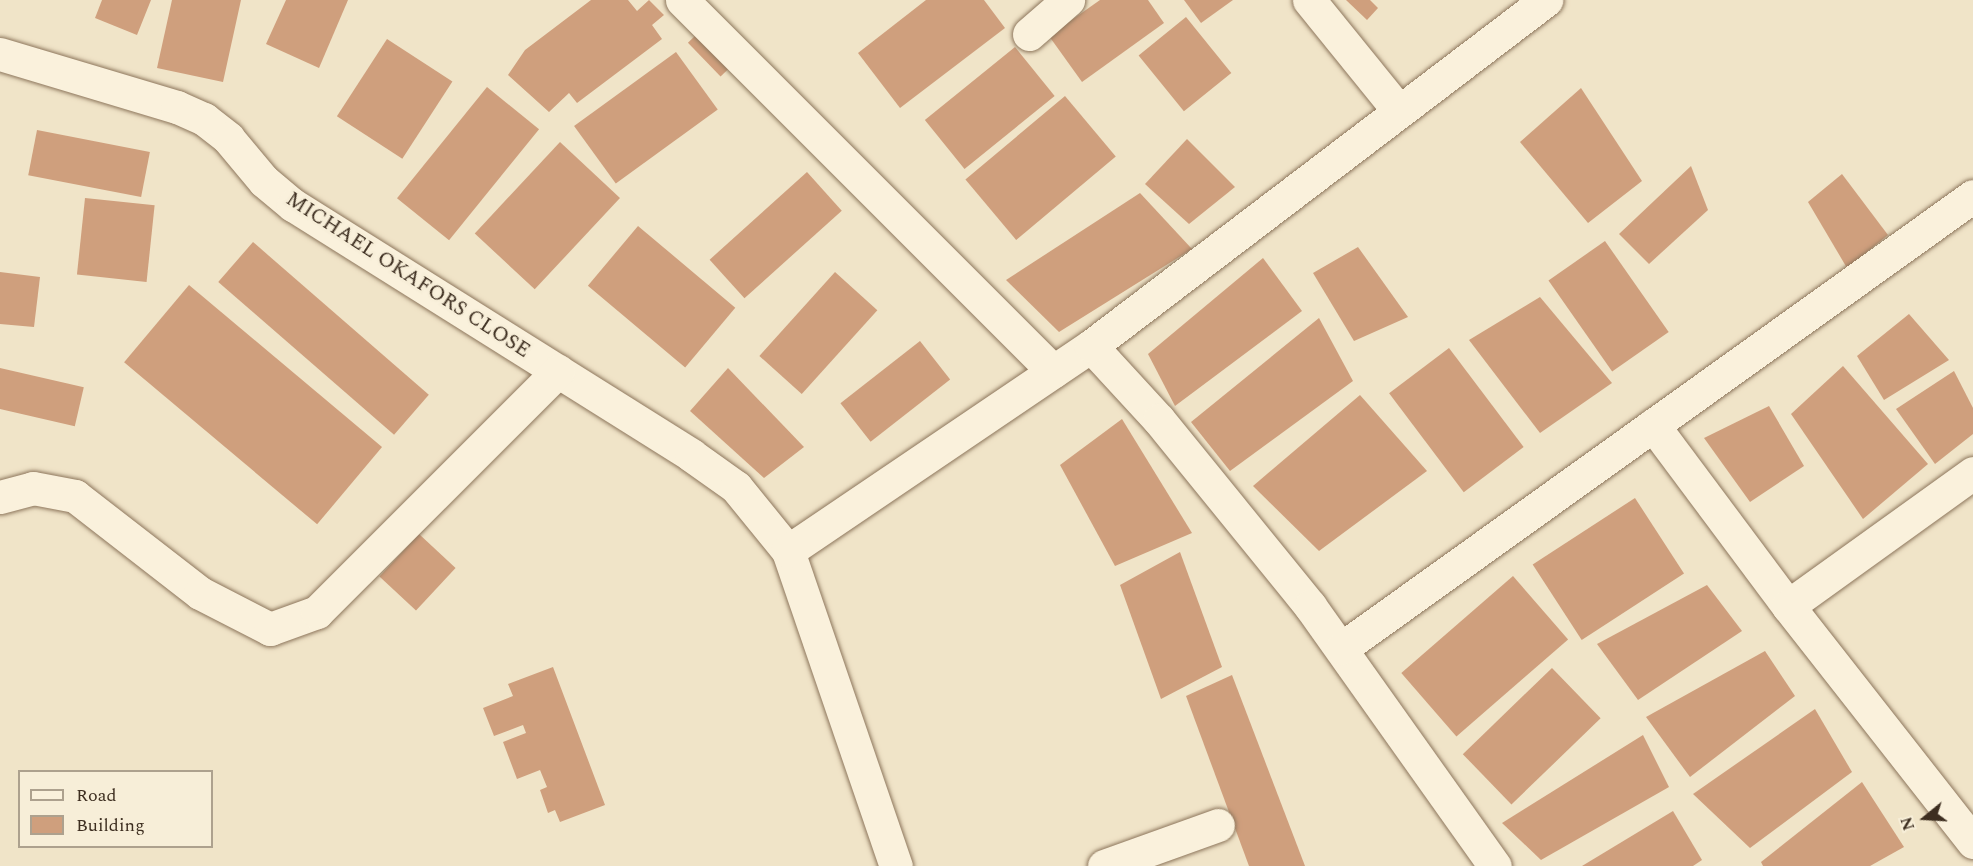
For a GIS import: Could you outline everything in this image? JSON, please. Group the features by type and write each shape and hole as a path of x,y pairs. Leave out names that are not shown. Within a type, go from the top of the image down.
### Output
{"street":[{"path":"682,0 1053,371"},
{"path":"1029,34 1068,0"},
{"path":"1309,0 1398,110"},
{"path":"896,866 788,551 1091,346 1398,110 1546,0"},
{"name":"MICHAEL OKAFORS CLOSE","path":"0,54 204,118 228,138 264,181 293,205 558,371 736,487 788,551"},
{"path":"1342,648 1973,196"},
{"path":"1091,346 1159,420 1342,648 1495,866"},
{"path":"0,497 33,488 75,496 200,594 270,629 318,612 558,371"},
{"path":"1653,425 1788,606 1973,842"},
{"path":"1788,606 1973,473"},
{"path":"1104,866 1218,825"}],"building":[{"path":"102,0 151,0 137,35 95,18"},
{"path":"172,0 241,0 223,82 157,68"},
{"path":"286,0 348,0 319,68 266,44"},
{"path":"591,0 628,0 637,11 649,0 664,15 652,25 662,39 577,103 569,93 549,112 508,75 525,50"},
{"path":"926,0 984,0 1005,28 900,108 858,53"},
{"path":"1100,0 1148,0 1164,23 1082,82 1049,36"},
{"path":"1184,0 1233,0 1201,23"},
{"path":"1346,0 1370,0 1378,8 1367,20"},
{"path":"1186,17 1231,73 1184,111 1139,55"},
{"path":"698,33 731,67 721,77 688,43"},
{"path":"387,39 452,81 402,159 337,116"},
{"path":"1015,47 1055,96 964,169 925,120"},
{"path":"676,52 718,109 616,184 574,126"},
{"path":"487,87 539,129 449,240 397,198"},
{"path":"1581,88 1642,181 1588,223 1520,142"},
{"path":"1065,96 1116,157 1016,240 965,180"},
{"path":"37,130 150,152 141,197 28,175"},
{"path":"1187,139 1235,187 1189,224 1145,184"},
{"path":"560,142 620,198 535,289 475,233"},
{"path":"1691,166 1708,210 1649,264 1619,234"},
{"path":"807,172 842,211 744,298 710,260"},
{"path":"1842,174 1888,235 1847,268 1808,202"},
{"path":"1140,193 1192,249 1059,332 1006,280"},
{"path":"85,198 155,205 147,282 77,275"},
{"path":"638,226 735,308 685,367 588,286"},
{"path":"1605,241 1669,332 1612,372 1548,281"},
{"path":"253,242 429,395 394,435 218,282"},
{"path":"1358,247 1408,317 1354,341 1313,273"},
{"path":"1263,258 1302,311 1175,406 1148,354"},
{"path":"0,272 40,277 34,327 0,324"},
{"path":"835,272 877,310 802,394 759,356"},
{"path":"189,285 382,447 317,524 124,362"},
{"path":"1540,297 1612,383 1540,433 1469,340"},
{"path":"1909,314 1949,360 1884,400 1857,356"},
{"path":"1319,318 1353,381 1230,471 1191,422"},
{"path":"920,341 950,380 871,442 840,403"},
{"path":"1449,348 1524,447 1464,492 1389,393"},
{"path":"1843,366 1928,464 1863,519 1791,414"},
{"path":"0,368 84,387 75,426 0,409"},
{"path":"728,368 804,447 764,478 690,411"},
{"path":"1954,371 1973,408 1973,434 1935,464 1896,409"},
{"path":"1360,395 1427,471 1319,551 1253,486"},
{"path":"1769,406 1804,466 1750,502 1704,438"},
{"path":"1122,419 1192,533 1115,566 1060,465"},
{"path":"1635,498 1684,573 1582,640 1533,564"},
{"path":"419,534 456,568 416,611 379,576"},
{"path":"1180,552 1222,667 1161,699 1120,585"},
{"path":"1513,576 1568,639 1456,736 1401,673"},
{"path":"1707,585 1742,631 1638,700 1597,644"},
{"path":"1765,651 1795,696 1690,777 1646,717"},
{"path":"553,667 605,805 560,822 555,810 548,813 540,790 547,787 540,770 517,779 503,742 526,733 523,725 494,736 483,708 513,696 508,684"},
{"path":"1552,668 1601,718 1511,804 1463,754"},
{"path":"1232,675 1305,866 1249,866 1186,696"},
{"path":"1815,709 1852,772 1750,848 1693,794"},
{"path":"1643,735 1669,787 1541,860 1502,823"},
{"path":"1862,782 1904,847 1870,866 1763,866 1761,862"},
{"path":"1673,811 1702,860 1693,866 1582,866"}]}
